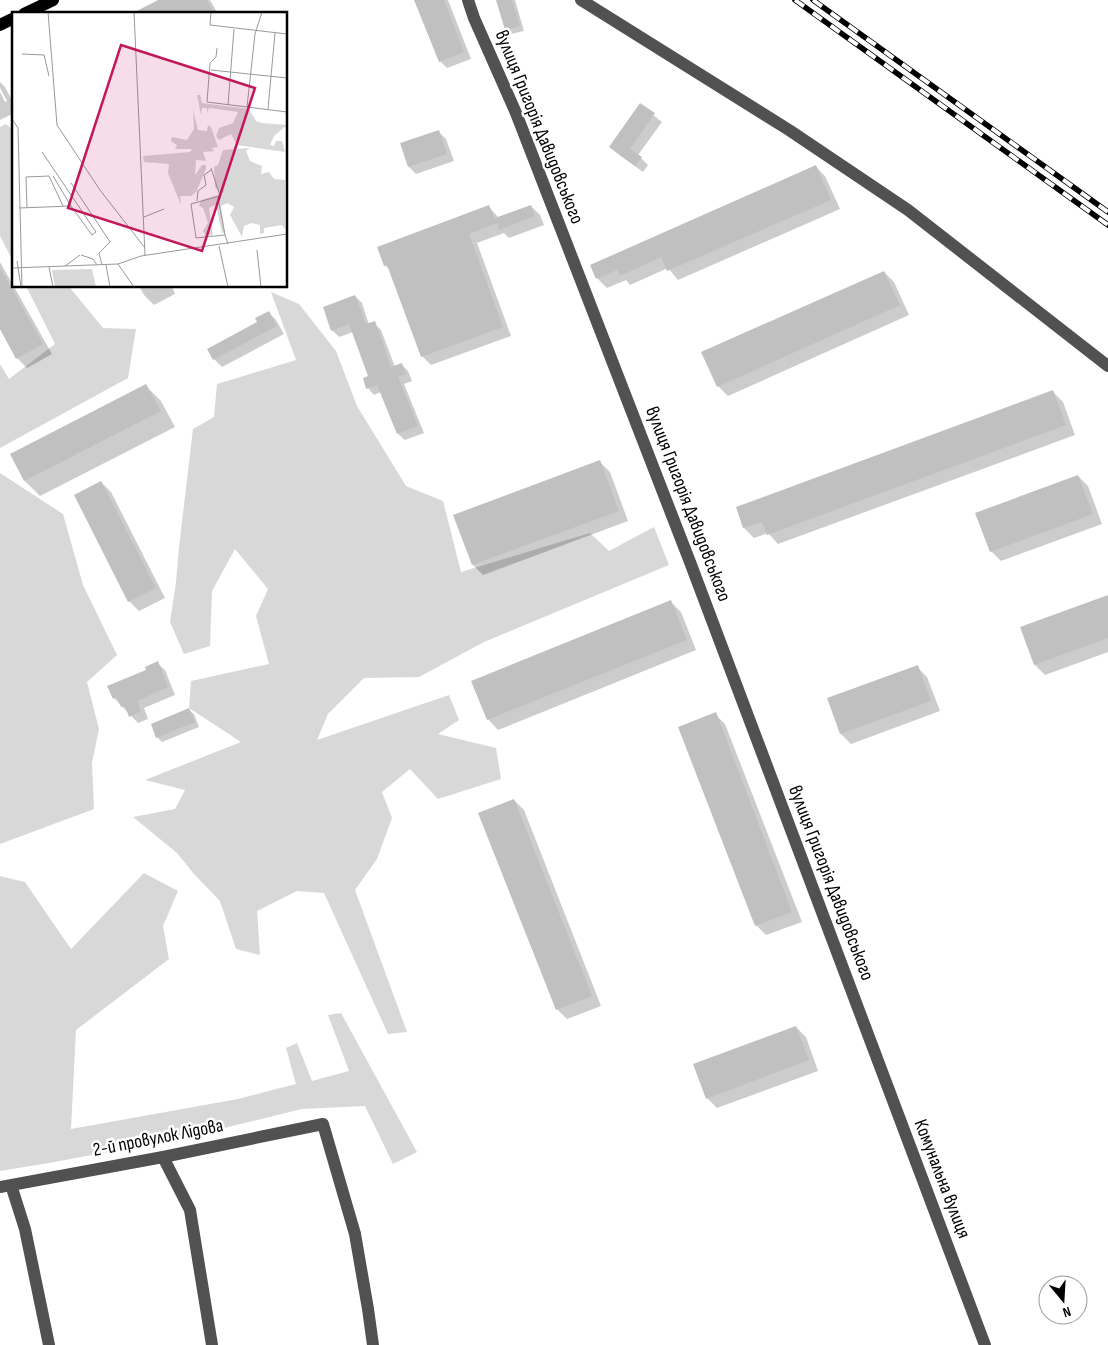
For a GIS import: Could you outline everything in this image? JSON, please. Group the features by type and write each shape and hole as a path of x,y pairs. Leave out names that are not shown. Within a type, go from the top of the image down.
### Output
{"main road":[{"path":"28,12 53,0"},
{"path":"0,25 12,19"}],"street":[{"name":"вулиця Григорія Давидовського","path":"468,0 474,18 516,113 683,544 864,1026"},
{"path":"581,0 789,130 908,210 1108,366"},
{"name":"Комунальна вулиця","path":"864,1026 985,1345"},
{"name":"2-й провулок Лідова","path":"6,1186 163,1157 323,1124 354,1234 373,1345"},
{"path":"163,1157 190,1210 212,1345"},
{"path":"6,1186 24,1229 49,1345"}],"shaded area":[{"path":"6,124 12,129 12,259 0,236 0,127"},
{"path":"27,288 71,288 103,328 136,329 128,378 0,448 0,364 9,379 55,344"},
{"path":"271,292 299,304 336,351 357,406 406,486 443,501 461,572 590,533 609,551 654,527 669,565 484,642 419,677 364,678 328,714 317,740 449,695 459,720 438,734 496,748 501,779 438,799 410,769 382,792 392,818 377,859 355,890 407,1032 388,1034 324,893 297,891 257,911 260,955 236,949 220,901 177,853 133,817 175,809 185,790 145,780 241,742 189,708 191,681 269,664 256,616 268,589 235,549 212,591 210,646 184,654 170,622 193,429 214,417 217,384 296,360"},
{"path":"0,473 63,514 83,585 117,655 87,682 99,729 92,763 94,809 0,844"},
{"path":"144,873 178,891 163,926 169,959 76,1030 71,1129 238,1099 296,1084 286,1048 297,1043 312,1081 349,1071 328,1015 341,1013 417,1152 393,1164 365,1106 302,1109 183,1138 0,1171 0,876 25,882 71,949"}],"building":[{"path":"158,0 207,0 213,12 135,12"},
{"path":"414,0 444,0 464,52 439,62"},
{"path":"496,0 512,0 520,26 505,30"},
{"path":"640,103 655,113 630,149 642,157 635,166 609,147"},
{"path":"439,130 447,154 408,167 400,143"},
{"path":"816,165 831,200 667,271 661,257 620,276 617,270 596,279 590,265"},
{"path":"489,205 496,222 495,218 531,205 535,216 499,230 497,223 469,234 503,327 421,357 387,265 384,266 377,247"},
{"path":"0,268 43,344 16,359 0,329"},
{"path":"884,271 900,305 717,387 701,352"},
{"path":"355,295 366,324 375,321 391,367 402,363 406,374 398,377 418,426 397,434 377,385 366,389 363,378 368,376 349,324 331,331 323,307"},
{"path":"269,311 277,326 213,360 207,349 257,322 255,318"},
{"path":"146,384 161,411 24,481 10,454"},
{"path":"1053,390 1066,425 767,535 762,522 743,528 736,507"},
{"path":"600,460 619,511 472,565 453,515"},
{"path":"1078,475 1093,514 990,552 975,513"},
{"path":"101,481 156,588 128,602 74,495"},
{"path":"1108,595 1108,638 1034,665 1020,627"},
{"path":"671,600 687,640 487,720 471,681"},
{"path":"158,661 168,687 137,701 141,711 129,717 125,706 121,707 117,697 113,699 107,686 146,670 145,667"},
{"path":"918,665 931,701 840,734 827,698"},
{"path":"189,708 195,722 156,738 151,724"},
{"path":"716,712 792,912 755,926 678,727"},
{"path":"514,799 592,996 556,1010 478,813"},
{"path":"796,1026 809,1060 706,1099 693,1064"}],"railway":[{"path":"795,0 1108,225"},
{"path":"813,0 1108,212"}]}
